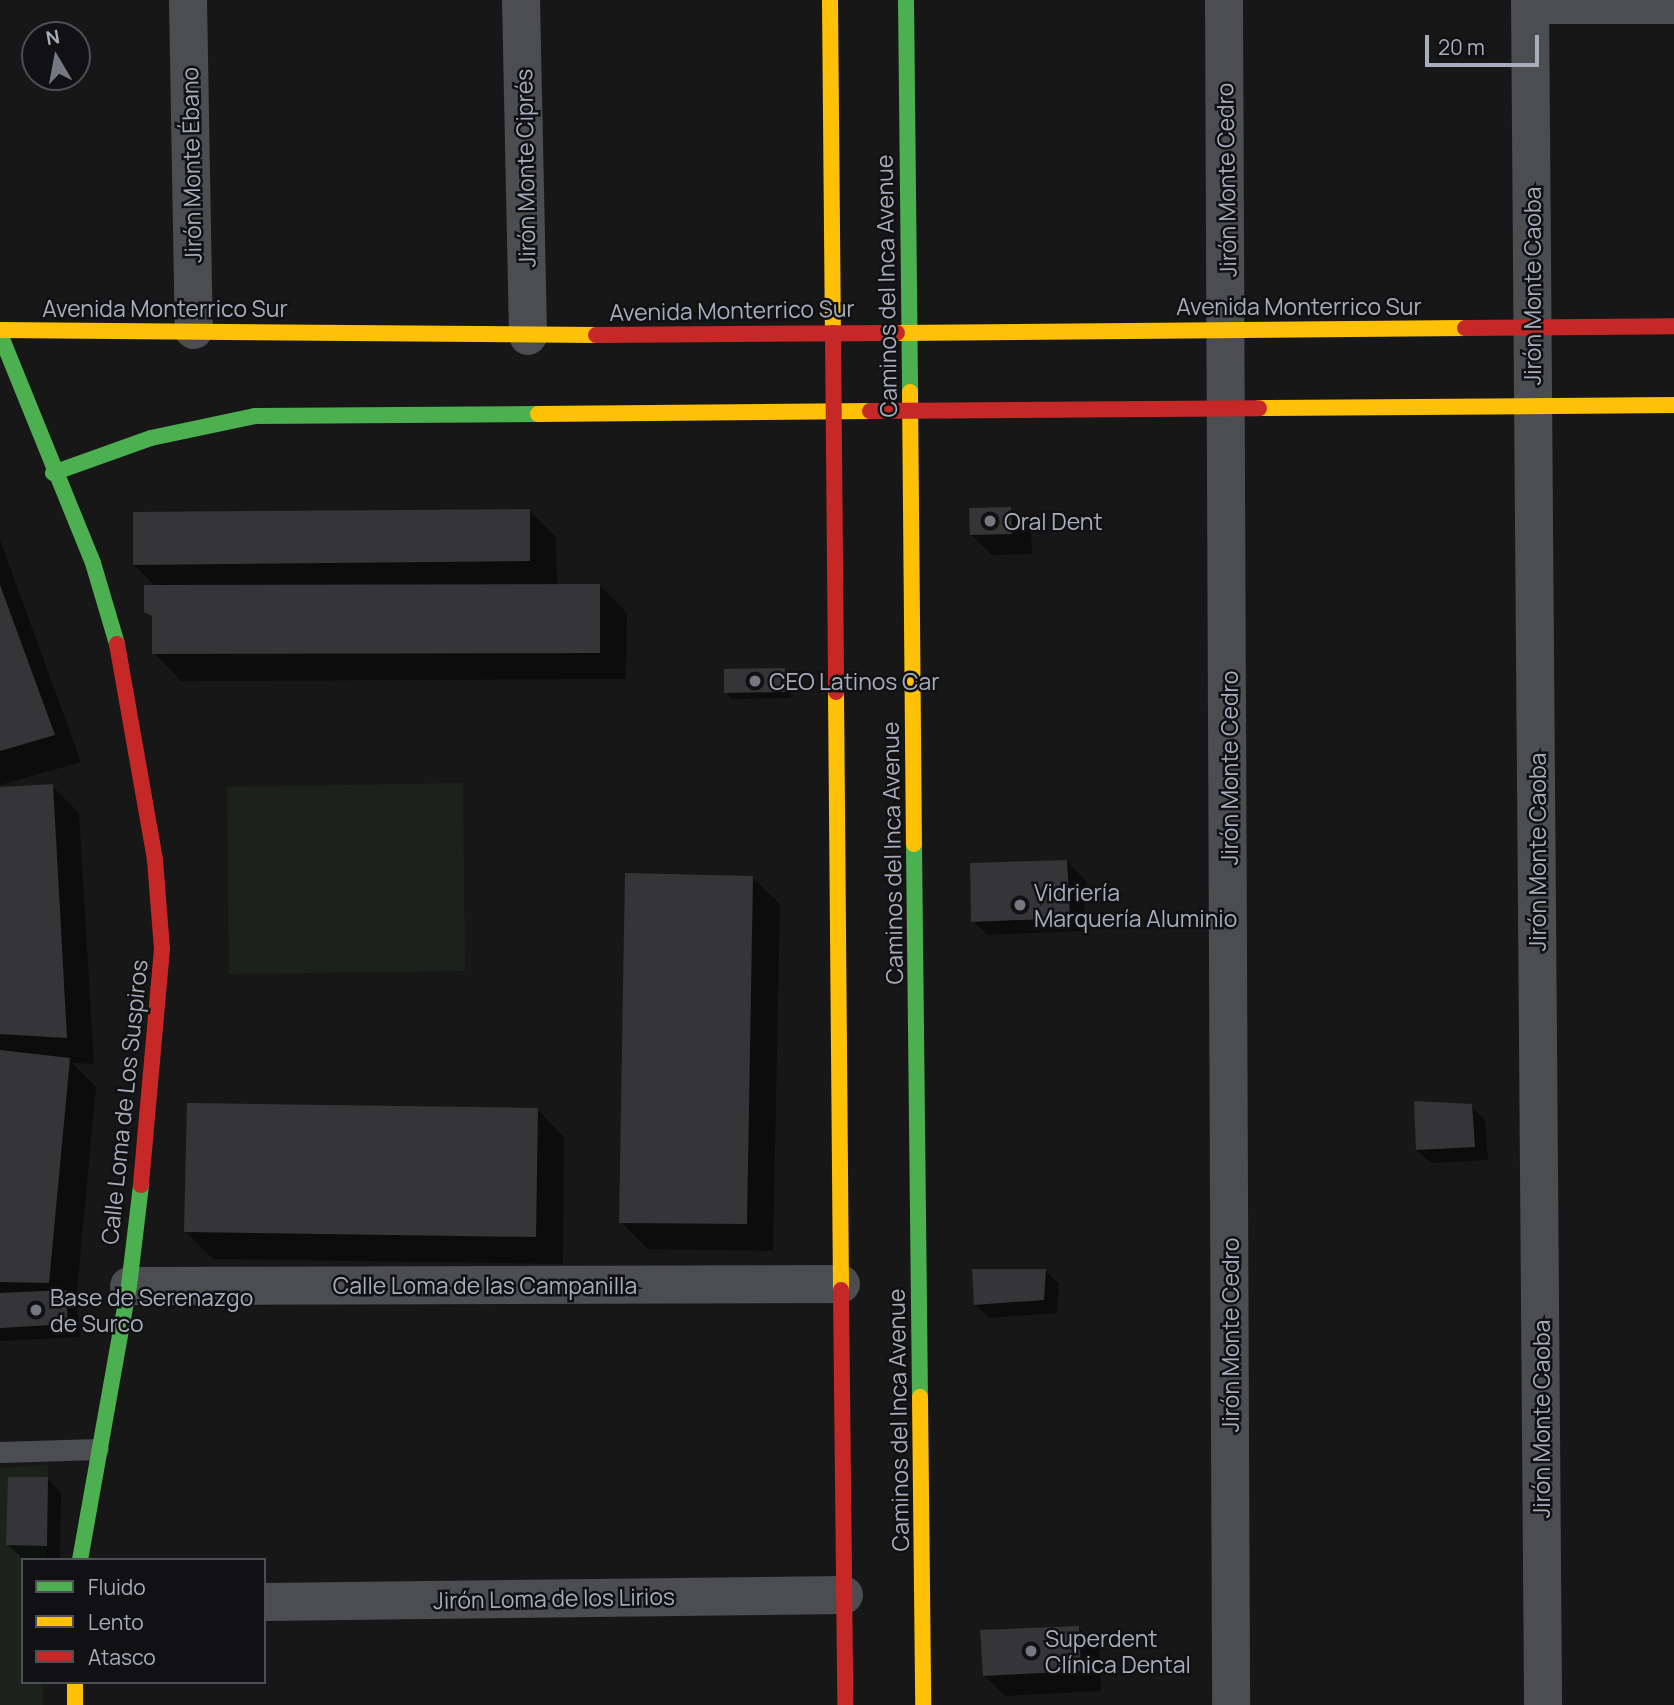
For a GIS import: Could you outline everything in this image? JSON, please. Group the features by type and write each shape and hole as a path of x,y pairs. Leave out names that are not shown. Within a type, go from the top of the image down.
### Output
{"street":[{"name":"Jirón Monte Ébano","path":"188,0 194,330"},
{"name":"Jirón Monte Ciprés","path":"521,0 528,336"},
{"path":"830,0 845,1705"},
{"name":"Caminos del Inca Avenue","path":"906,0 923,1705"},
{"name":"Jirón Monte Cedro","path":"1224,0 1228,329 1231,1705"},
{"path":"1530,2 1674,5"},
{"name":"Jirón Monte Caoba","path":"1530,2 1543,1705"},
{"name":"Avenida Monterrico Sur","path":"0,332 194,330 528,336 1674,326"},
{"name":"Calle Loma de Los Suspiros","path":"0,332 53,473 93,563 122,664 155,860 162,949 157,1042 129,1286 80,1558"},
{"path":"53,473 151,438 256,416 1674,405"},
{"name":"Calle Loma de las Campanilla","path":"129,1286 841,1284"},
{"name":"Jirón Loma de los Lirios","path":"266,1602 844,1595"},
{"path":"75,1684 75,1705"}],"lane":[{"path":"0,1452 98,1449"}],"shaded area":[{"path":"463,783 465,971 229,974 227,787"},
{"path":"48,1465 46,1558 21,1558 21,1684 43,1684 43,1705 0,1705 0,1468"}],"building":[{"name":"Oral Dent","path":"1011,507 1012,534 970,535 969,508"},
{"path":"530,509 530,561 133,565 133,512"},
{"path":"600,584 600,653 152,654 152,616 144,612 144,585"},
{"path":"0,585 55,735 0,751"},
{"name":"CEO Latinos Car","path":"785,668 785,692 724,693 724,669"},
{"path":"53,784 67,1038 0,1034 0,787"},
{"path":"1067,860 1070,918 971,922 970,863"},
{"path":"625,873 753,876 747,1224 619,1223"},
{"path":"0,1050 70,1058 49,1283 0,1282"},
{"path":"1414,1101 1472,1104 1475,1147 1416,1150"},
{"path":"187,1103 538,1108 536,1237 184,1232"},
{"path":"972,1269 1046,1269 1044,1300 974,1305"},
{"path":"66,1290 68,1324 0,1328 0,1293"},
{"path":"8,1477 48,1477 47,1546 6,1545"},
{"name":"Superdent Clínica Dental","path":"1079,1626 1081,1671 983,1676 980,1630"}],"traffic: fast":[{"path":"906,0 910,392"},
{"path":"0,334 93,563 117,644"},
{"path":"53,473 151,438 255,416 538,414"},
{"path":"914,844 920,1397"},
{"path":"80,1558 129,1286 141,1185"}],"traffic: slow":[{"path":"830,0 833,333"},
{"path":"897,333 1465,328"},
{"path":"0,330 596,335"},
{"path":"910,392 914,844"},
{"path":"1259,408 1674,405"},
{"path":"538,414 870,411"},
{"path":"836,692 841,1290"},
{"path":"920,1397 923,1705"},
{"path":"75,1684 75,1705"}],"traffic: jam":[{"path":"1465,328 1674,326"},
{"path":"833,333 836,692"},
{"path":"596,335 897,333"},
{"path":"870,411 1259,408"},
{"path":"117,644 155,860 162,949 141,1185"},
{"path":"841,1290 845,1705"}],"place":[{"name":"Oral Dent","path":"990,521"},
{"name":"CEO Latinos Car","path":"755,681"},
{"name":"Vidriería Marquería Aluminio","path":"1020,905"},
{"name":"Base de Serenazgo de Surco","path":"36,1310"},
{"name":"Superdent Clínica Dental","path":"1031,1651"}]}
